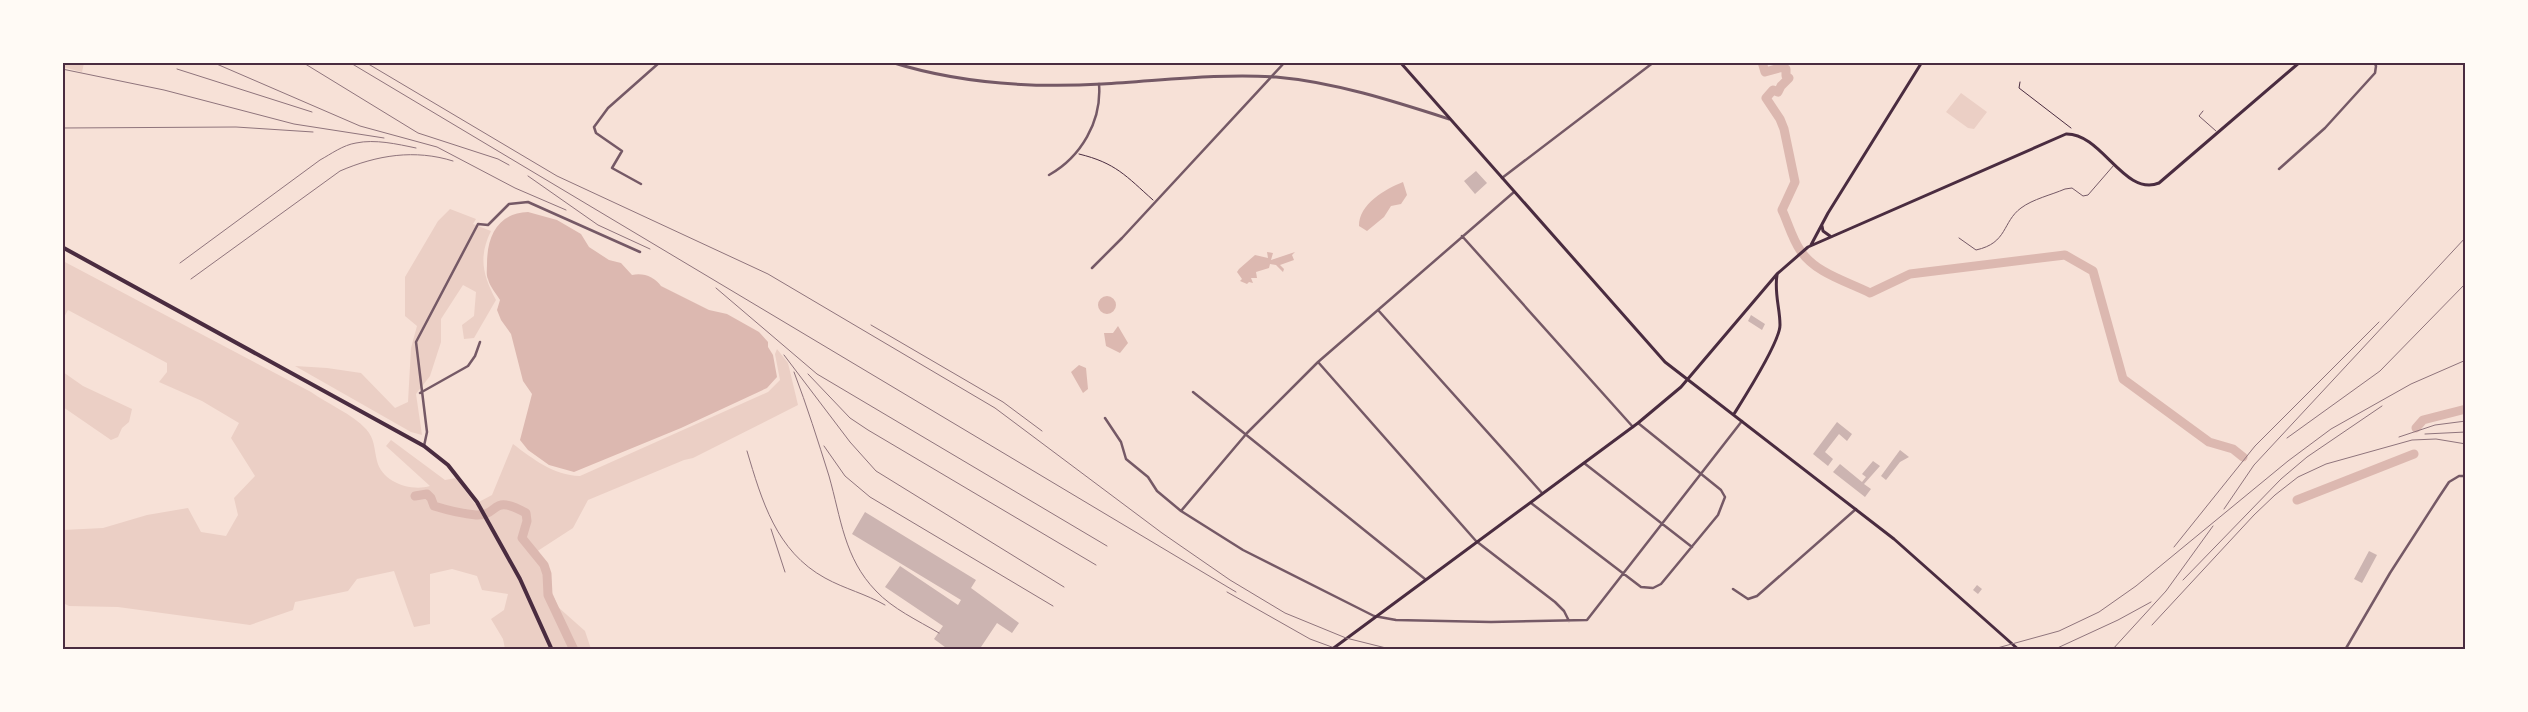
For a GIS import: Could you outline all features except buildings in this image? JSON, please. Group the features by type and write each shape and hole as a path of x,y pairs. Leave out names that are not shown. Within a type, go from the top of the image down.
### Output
{"main road":[{"path":"1400,62 1654,352 1927,566 2019,650"},
{"path":"1809,247 1922,62"},
{"path":"1331,650 1374,616 1633,427 1681,387 1713,352 1777,274 1797,255 1809,247 1830,236 2066,134 2077,135 2091,143 2134,182 2152,186 2159,183 2199,150 2299,63"},
{"path":"1822,225 1823,231 1830,236"},
{"path":"62,247 424,446 448,465 473,495 482,511 520,579 552,650"},
{"path":"1734,414 1775,341 1780,326 1775,289 1777,274"},
{"path":"1766,288 1770,286 1775,289"}],"street":[{"path":"641,184 612,168 622,151 596,133 594,127 608,108 660,62"},
{"path":"891,62 919,71 987,81 1099,84 1203,78 1271,77 1327,85 1449,118"},
{"path":"1092,268 1156,202 1285,62"},
{"path":"1502,178 1654,62"},
{"path":"2279,169 2325,128 2375,73 2376,66 2374,62"},
{"path":"1049,175 1064,166 1075,153 1098,117 1099,84"},
{"path":"1181,511 1246,433 1318,362 1514,192"},
{"path":"424,446 427,432 420,393 416,342 478,224 488,225 508,204 528,202 640,252"},
{"path":"1462,236 1633,427"},
{"path":"1378,310 1542,493"},
{"path":"420,393 468,366 475,356 480,342"},
{"path":"1318,362 1476,541 1555,602 1564,611 1569,621"},
{"path":"1193,392 1425,579"},
{"path":"1104,418 1121,442 1126,459 1148,477 1157,491 1181,511 1243,550 1374,616 1396,620 1569,621 1587,620 1742,421"},
{"path":"1530,502 1622,575 1640,587 1653,588 1660,584 1718,515 1725,498 1721,490 1638,423"},
{"path":"1584,462 1692,547"},
{"path":"2345,650 2390,573 2449,482 2459,476 2466,476"},
{"path":"1733,589 1748,599 1757,596 1856,509"}],"lane":[{"path":"2203,111 2199,116 2218,134"},
{"path":"1959,238 1976,250 1989,247 2020,208 2065,189 2072,188 2083,196 2088,195 2114,164"}],"path":[{"path":"2020,82 2018,88 2071,128"},
{"path":"1075,153 1102,160 1114,166 1156,202"}],"shaded area":[{"path":"63,62 84,62 82,72 63,67"},
{"path":"1961,93 1987,112 1974,129 1968,128 1946,112"},
{"path":"1403,182 1407,195 1401,204 1391,206 1384,217 1367,231 1359,226 1363,211 1374,198"},
{"path":"450,209 476,219 473,224 491,231 484,249 483,258 485,274 496,300 474,338 464,339 462,325 474,316 476,292 463,285 441,319 441,342 430,376 416,394 422,435 411,432 295,366 361,373 395,408 408,402 411,348 417,326 405,316 405,277 438,221"},
{"path":"528,212 557,220 581,234 589,247 609,260 621,263 632,275 648,276 661,286 709,310 727,314 759,332 768,342 768,347 773,355 777,377 767,388 681,428 574,472 549,465 528,450 520,440 532,394 523,381 511,334 501,320 497,310 500,300 487,277 489,244 496,228 509,217 518,213"},
{"path":"1267,252 1273,253 1271,260 1295,252 1292,255 1294,260 1280,265 1284,269 1283,272 1276,265 1270,264 1269,268 1256,272 1257,278 1251,278 1253,283 1249,282 1247,284 1240,281 1242,279 1237,272 1239,269 1255,255 1268,258"},
{"path":"63,261 311,392 347,414 369,433 373,440 380,468 391,480 414,488 430,486 386,446 391,440 445,480 456,478 475,504 492,495 513,444 552,469 561,473 580,476 768,392 780,380 775,354 777,349 788,363 798,405 693,458 588,500 573,528 536,552 558,607 585,631 591,649 505,649 503,639 491,619 504,610 508,594 482,590 477,576 452,569 430,574 430,624 414,627 394,571 357,579 348,591 295,602 293,610 250,625 118,607 69,606 63,603 63,530 103,528 147,515 188,508 201,532 226,536 238,515 234,498 255,476 231,438 239,423 202,401 159,382 167,372 167,363 68,310 63,319"},
{"path":"1107,296 1113,299 1116,305 1113,311 1107,314 1101,311 1098,305 1101,299"},
{"path":"1118,326 1128,343 1120,353 1106,346 1104,333 1113,333"},
{"path":"1079,365 1086,368 1088,389 1083,393 1071,372"},
{"path":"63,372 83,386 132,409 129,422 122,428 118,437 111,440 63,407"}],"waterway":[{"path":"1762,62 1765,72 1783,67 1786,69 1786,76 1789,78 1778,92 1773,90 1766,98 1780,119 1784,129 1795,182 1782,210 1797,245 1806,258 1814,265 1822,271 1870,293 1910,274 2065,255 2093,271 2123,379 2209,442 2233,449 2243,457"},
{"path":"2416,428 2423,420 2466,409"},
{"path":"2297,500 2414,454"},
{"path":"415,496 427,494 434,506 466,514 484,514 501,505 514,507 526,513 527,521 522,538 544,565 547,574 548,595 574,650"}],"railway":[{"path":"212,62 360,126 437,147 515,188 566,210"},
{"path":"302,62 418,133 498,159 509,165"},
{"path":"349,62 1236,592"},
{"path":"365,62 557,176 768,274 995,408 1162,533 1230,580 1285,613 1346,638 1394,650"},
{"path":"62,69 164,90 294,124 384,138"},
{"path":"177,69 312,112"},
{"path":"62,128 236,127 313,132"},
{"path":"180,263 320,160 342,148 351,144 371,142 386,142 416,148"},
{"path":"191,279 340,171 368,161 396,156 425,155 453,161"},
{"path":"528,176 598,225 650,249"},
{"path":"2224,509 2254,465 2466,237"},
{"path":"2287,438 2380,371 2466,283"},
{"path":"716,288 817,374 1107,546"},
{"path":"2174,547 2255,446 2379,322"},
{"path":"871,325 1003,402 1042,431"},
{"path":"784,355 850,442 876,471 1064,587"},
{"path":"1990,650 2059,631 2099,612 2136,586 2288,461 2331,429 2411,384 2466,360"},
{"path":"794,372 829,476 845,537 857,565 876,591 890,603 939,633"},
{"path":"808,374 850,418 868,430 1096,565"},
{"path":"2183,580 2281,479 2307,457 2382,406"},
{"path":"2399,437 2435,425 2466,421"},
{"path":"2425,434 2466,432"},
{"path":"2152,625 2254,515 2298,477 2326,464 2412,440 2436,439 2466,444"},
{"path":"824,446 845,476 870,497 1053,606"},
{"path":"747,451 765,506 773,523 794,554 808,567 825,578 885,605"},
{"path":"2112,650 2166,591 2213,526"},
{"path":"771,529 785,572"},
{"path":"1227,592 1310,639 1340,650"},
{"path":"2053,650 2118,620 2151,602"}]}
